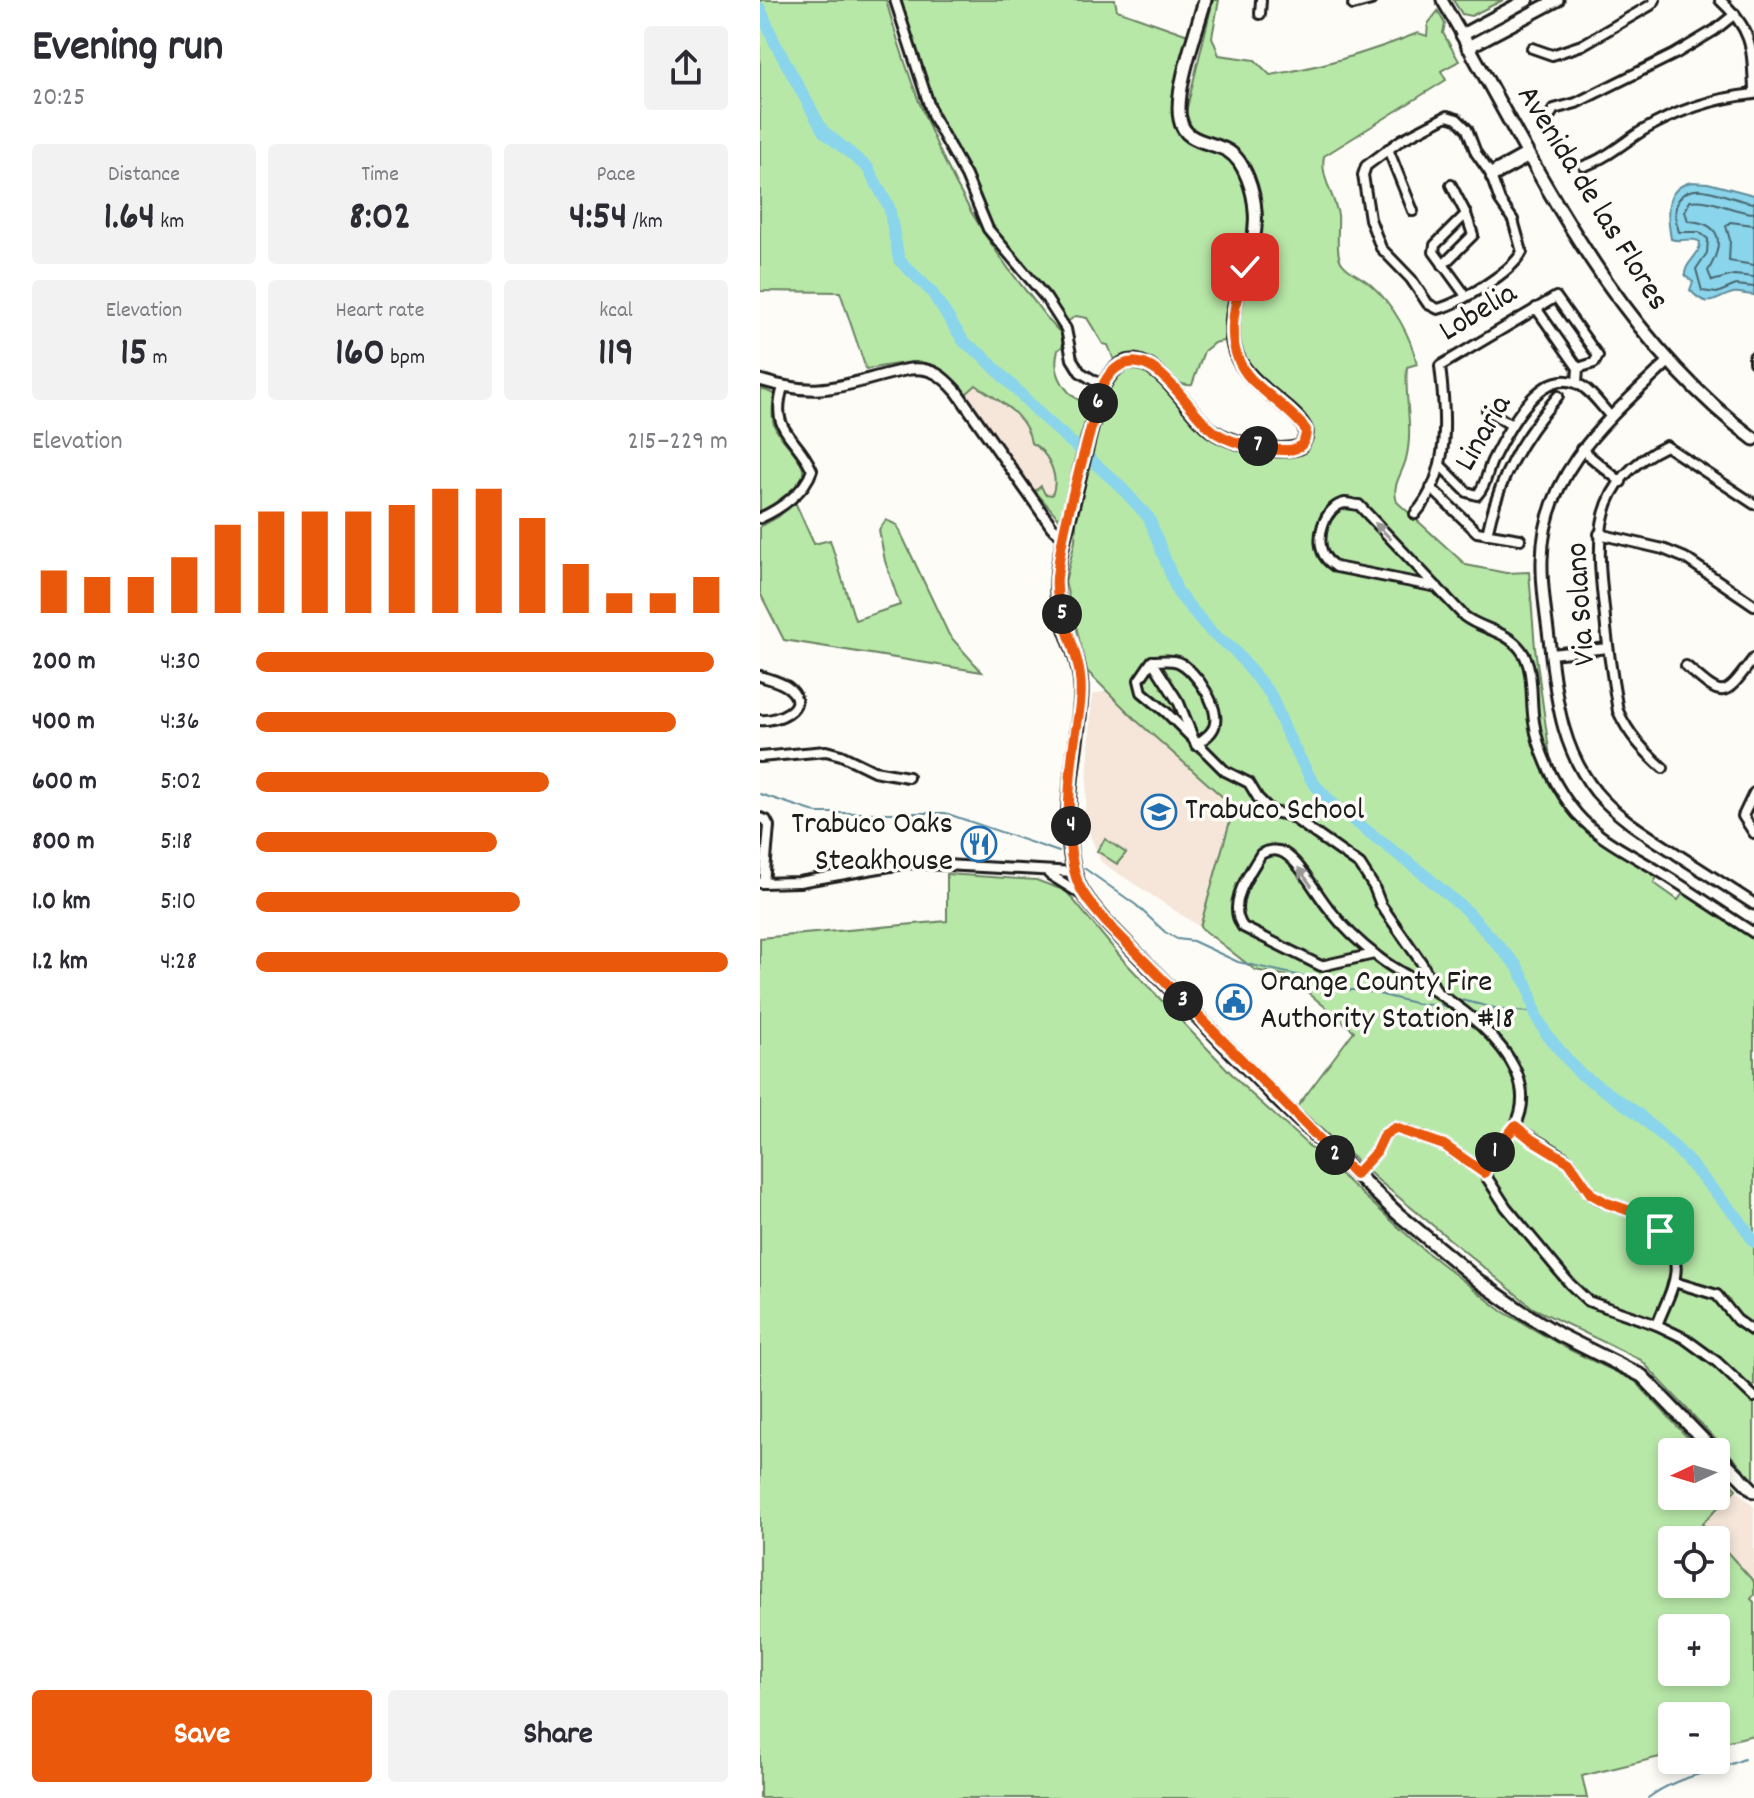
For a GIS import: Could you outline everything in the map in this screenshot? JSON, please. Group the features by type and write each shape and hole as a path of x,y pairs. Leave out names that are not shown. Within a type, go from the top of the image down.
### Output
{"main road":[{"path":"1205,0 1179,100 1179,118 1185,132 1233,155 1251,189 1256,214 1255,228 1237,299 1233,342 1241,365 1250,378 1306,430 1300,447 1284,450 1242,444 1224,438 1207,426 1169,382 1144,363 1130,362 1110,372 1102,390 1075,494 1058,575 1058,599 1073,643 1081,693 1070,776 1075,872 1086,899 1217,1037 1355,1175 1455,1261 1511,1304 1560,1335 1642,1376 1701,1438"},
{"path":"1462,35 1527,0"},
{"path":"1468,47 1557,0"},
{"name":"Avenida de las Flores","path":"1462,35 1529,155 1626,312 1668,362 1709,403 1754,439"},
{"path":"1730,1468 1754,1491"}],"street":[{"path":"895,0 933,117 966,176 988,229 1046,298 1066,329 1072,359 1080,372 1102,390"},
{"path":"1260,14 1261,0"},
{"path":"1353,5 1371,0"},
{"name":"Avenida de las Flores","path":"1442,0 1462,35"},
{"path":"1532,48 1552,55 1582,45 1655,0"},
{"path":"1584,166 1596,162 1663,120 1712,102 1754,92 1753,43 1735,14 1720,0"},
{"path":"1547,120 1554,109 1576,103 1661,62 1715,30 1735,14"},
{"path":"1453,116 1467,129 1500,201 1513,220 1522,252 1516,261 1466,296 1442,308 1433,307 1411,279 1390,260 1377,241 1370,219 1363,170 1388,149 1442,118 1453,116"},
{"path":"1388,149 1413,211"},
{"path":"1490,175 1529,155"},
{"path":"1443,265 1473,235 1451,185"},
{"path":"1466,214 1435,245 1436,256 1466,296"},
{"name":"Lobelia","path":"1415,514 1423,506 1440,465 1446,416 1440,366 1556,297 1598,356 1594,363 1578,368"},
{"path":"1536,308 1578,368 1577,383 1611,417"},
{"path":"1668,362 1581,449 1555,494 1544,535 1542,578 1551,654 1563,729 1573,755 1596,791 1629,823 1754,904"},
{"path":"760,380 783,387 812,390 841,388 910,369 921,368 938,374 957,392 997,445 1052,527 1065,537"},
{"name":"Linaria","path":"1440,465 1467,492 1477,495 1510,426 1547,385 1563,381 1577,383"},
{"path":"760,518 779,507 806,484 812,470 778,415 783,387"},
{"path":"1487,534 1505,474 1525,436 1558,396"},
{"path":"1487,410 1525,436"},
{"name":"Via Solano","path":"1663,768 1641,748 1618,711 1599,564 1599,534 1607,503 1621,482 1652,453 1666,446 1754,504"},
{"path":"1581,449 1621,482"},
{"path":"1431,488 1477,532 1520,539"},
{"path":"1437,587 1336,567 1324,557 1325,518 1332,509 1345,503 1359,505 1472,622 1499,631 1521,650 1528,668 1539,743 1560,789 1585,823 1603,839 1656,869 1754,933"},
{"path":"1599,534 1663,549 1685,558 1754,605"},
{"path":"1551,654 1608,648"},
{"path":"1686,666 1715,691 1725,692 1754,658"},
{"path":"1152,661 1170,660 1190,670 1216,708 1212,732 1196,745"},
{"path":"1152,661 1179,703 1196,745"},
{"path":"1152,661 1139,680 1142,692 1225,771 1249,783 1272,812 1289,815 1360,865 1381,905 1421,962 1437,992"},
{"path":"760,676 788,686 796,703 790,713 760,720"},
{"path":"760,757 826,751 874,771 908,777"},
{"path":"1754,793 1743,816 1754,833"},
{"path":"763,819 769,826 762,883 799,882 908,863 1075,872"},
{"path":"1374,954 1321,966 1243,927 1237,919 1237,903 1261,854 1279,851 1293,859 1331,912 1374,954 1450,1001 1496,1041 1511,1060 1523,1101 1521,1116 1496,1150 1484,1173"},
{"path":"1045,872 1073,887 1086,899"},
{"path":"1515,1126 1569,1162 1591,1194 1642,1215 1670,1245 1677,1265 1674,1282 1657,1325"},
{"path":"1355,1175 1376,1152 1384,1135 1395,1128 1444,1145 1484,1173 1506,1207 1588,1301 1657,1325 1684,1338 1717,1362 1754,1397"},
{"path":"1674,1282 1717,1295 1737,1320 1754,1332"}],"shaded area":[{"path":"975,385 1009,407 1027,428 1030,439 1053,471 1055,488 1052,495 1045,494 1041,486 1035,491 965,395"},
{"name":"Trabuco School","path":"1106,691 1234,807 1200,927 1101,862 1083,818 1092,695"},
{"path":"1736,1489 1754,1507 1754,1582 1730,1555 1730,1526 1702,1524 1716,1510 1730,1510 1730,1495"}],"green space":[{"path":"760,0 886,0 910,78 959,189 1001,258 1061,333 1063,346 1058,350 1056,359 1063,384 1075,397 1091,405 1060,520 1035,491 1041,486 1045,494 1052,495 1054,480 1051,465 1043,452 1031,443 1018,416 1002,403 976,385 965,395 943,371 922,363 866,369 840,292 760,291"},
{"path":"901,0 1115,0 1117,10 1188,35 1175,84 1179,86 1177,125 1216,146 1235,163 1245,182 1250,226 1244,274 1228,340 1214,343 1204,351 1192,385 1173,380 1147,359 1114,360 1108,345 1103,344 1087,318 1076,316 1067,322 1043,288 992,231 929,95"},
{"path":"1213,0 1219,0 1212,37 1219,55 1255,60 1270,75 1346,58 1418,33 1427,36 1428,24 1438,11 1445,24 1443,33 1459,61 1441,71 1446,80 1324,156 1326,178 1338,215 1340,259 1371,285 1394,311 1417,364 1407,367 1409,435 1406,459 1396,485 1397,502 1466,565 1506,573 1529,572 1535,648 1554,786 1586,830 1617,853 1658,874 1654,883 1678,900 1683,893 1754,938 1754,1480 1730,1455 1730,1438 1714,1438 1641,1360 1533,1308 1379,1181 1297,1107 1354,1031 1288,976 1255,970 1200,927 1234,807 1138,722 1087,671 1065,582 1075,541 1077,508 1106,387 1121,371 1135,370 1160,382 1201,428 1231,448 1261,456 1287,457 1302,454 1311,441 1308,423 1251,371 1239,349 1239,313 1262,215 1246,168 1237,150 1192,129 1186,112"},
{"path":"1453,0 1503,0 1471,16 1462,14"},
{"path":"760,388 774,394 774,425 801,463 803,471 796,486 760,511"},
{"path":"795,502 814,544 830,540 855,620 900,605 885,561 879,530 886,520 897,525 949,635 982,672 784,640 760,593 760,527"},
{"path":"1105,839 1126,853 1117,864 1097,851"},
{"path":"947,874 1036,880 1066,891 1124,961 1248,1091 1425,1251 1502,1311 1568,1349 1635,1381 1688,1438 1658,1438 1658,1510 1716,1510 1702,1524 1704,1526 1658,1526 1658,1598 1730,1598 1730,1555 1754,1582 1751,1599 1754,1602 1754,1735 1730,1741 1730,1702 1658,1702 1658,1757 1582,1776 1587,1798 760,1798 760,938 947,921"}],"water":[{"path":"1691,182 1708,183 1754,195 1754,295 1733,293 1707,301 1690,290 1693,282 1685,276 1685,271 1698,252 1700,242 1671,239 1668,213 1671,197"}],"waterway":[{"path":"760,8 775,43 823,131 868,168 889,207 899,260 931,291 964,342 982,355 1043,417 1119,485 1149,518 1178,593 1212,633 1234,650 1271,695 1313,783 1336,807 1468,912 1517,966 1528,986 1536,1016 1547,1035 1578,1072 1637,1113 1678,1150 1739,1219 1754,1242"},
{"path":"760,794 818,813 945,813 1059,852"},
{"path":"1084,868 1136,905 1165,932 1238,962 1347,990 1363,990 1418,1004 1452,1006"},
{"path":"1457,1002 1461,1000 1503,1010 1529,1012 1536,1016"},
{"path":"1648,1798 1683,1780 1744,1759"}],"place":[{"name":"Trabuco School","path":"1159,812"},
{"name":"Trabuco Oaks Steakhouse","path":"979,844"},
{"name":"Orange County Fire Authority Station #18","path":"1234,1002"}],"route":[{"path":"1245,267 1232,331 1236,353 1250,378 1306,430 1300,447 1284,450 1224,438 1196,415 1169,382 1144,363 1130,362 1117,367 1110,372 1100,393 1065,537 1057,587 1081,680 1070,776 1071,840 1079,884 1087,900 1106,922 1355,1175 1376,1152 1384,1135 1395,1128 1444,1145 1484,1173 1496,1150 1515,1126 1569,1162 1591,1194 1642,1215 1660,1231"}]}
